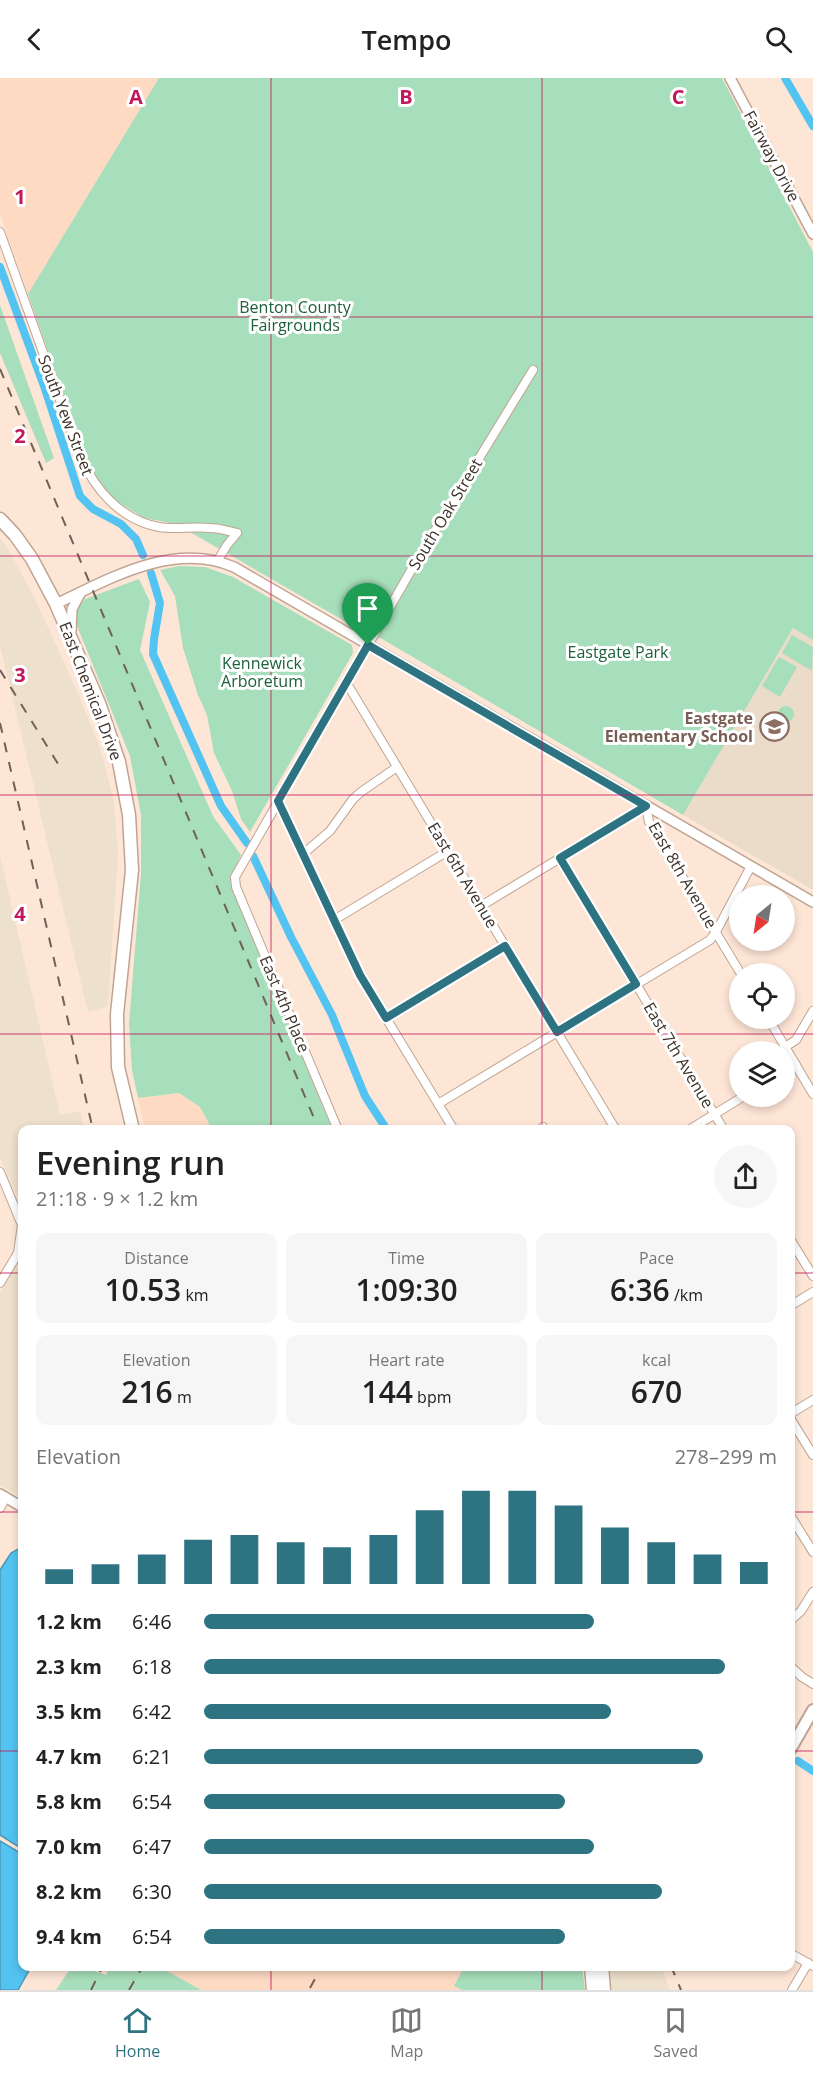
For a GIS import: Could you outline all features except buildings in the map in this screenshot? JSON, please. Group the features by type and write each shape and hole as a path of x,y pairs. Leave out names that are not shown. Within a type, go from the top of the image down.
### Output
{"main road":[{"name":"East Chemical Drive","path":"0,519 32,559 56,604 99,703 119,762 129,815 132,870 117,1014 118,1067 132,1125"},
{"path":"795,1741 813,1710"},
{"path":"591,1971 593,1990"},
{"path":"602,1971 604,1990"}],"street":[{"name":"Fairway Drive","path":"730,78 813,234"},
{"name":"South Yew Street","path":"0,232 89,477 113,505 146,523 160,527 209,527 237,533 226,545 218,560"},
{"name":"South Oak Street","path":"235,877 346,682 532,370"},
{"path":"56,604 160,561 177,558 218,560 234,567 813,902"},
{"path":"73,640 70,623 72,609 75,599 82,592"},
{"name":"East 6th Avenue","path":"346,682 613,1125"},
{"path":"303,854 330,831 352,799 397,767"},
{"path":"278,801 360,975 450,1125"},
{"path":"481,906 646,806"},
{"name":"East 8th Avenue","path":"646,806 650,822 734,963"},
{"path":"334,920 448,851"},
{"name":"East 7th Avenue","path":"560,858 721,1125"},
{"path":"438,1104 710,940 751,866"},
{"name":"East 4th Place","path":"235,877 236,887 336,1125"},
{"path":"386,1018 505,946"},
{"path":"794,1041 813,1011"},
{"path":"796,1065 813,1094"},
{"path":"697,1125 729,1105"},
{"path":"0,1172 18,1212"},
{"path":"795,1247 813,1276"},
{"path":"0,1283 18,1253"},
{"path":"795,1303 813,1292"},
{"path":"795,1413 813,1400"},
{"path":"795,1424 813,1455"},
{"path":"0,1508 3,1496 18,1505"},
{"path":"795,1523 813,1552"},
{"path":"795,1616 813,1592"},
{"path":"795,1671 813,1683"},
{"path":"792,1990 810,1964 795,1956"}],"shaded area":[{"path":"0,78 159,78 28,294 0,214"},
{"path":"0,538 33,595 77,691 100,748 114,802 118,854 108,1006 88,1012 0,645"},
{"name":"Eastgate Elementary School","path":"793,628 813,640 813,890 683,815"},
{"path":"0,856 60,1115 80,1111 83,1125 18,1125 18,1198 0,1157"},
{"path":"179,1093 200,1107 210,1125 144,1125 138,1098"},
{"path":"18,1261 18,1496 0,1485 0,1294"},
{"path":"167,1971 462,1971 455,1986 462,1990 201,1990"},
{"path":"610,1971 663,1971 670,1990 612,1990"}],"green space":[{"name":"Benton County Fairgrounds","path":"159,78 722,78 813,252 813,640 793,628 683,815 382,639 360,630 176,524 144,518 110,497 88,465 28,294"},
{"path":"0,305 54,458 46,463 0,353"},
{"name":"Kennewick Arboretum","path":"179,566 205,567 233,577 352,645 353,653 250,832 241,819 232,791 214,753 207,715 183,648 175,596 160,570"},
{"path":"139,579 150,602 140,650 213,816 241,855 232,874 233,887 330,1125 210,1125 200,1107 179,1093 138,1098 132,1070 129,1024 141,874 141,815 130,756 75,621 77,610 85,599"},
{"path":"792,635 813,647 812,671 782,653"},
{"path":"779,657 797,667 780,697 762,686"},
{"path":"783,706 789,706 794,714 792,720 783,722 778,717 778,711"},
{"path":"69,1971 94,1971 106,1975 108,1971 167,1971 201,1990 56,1990"},
{"path":"462,1971 583,1971 585,1990 462,1990 454,1986"}],"water":[{"path":"18,1549 18,1846 0,1835 0,1570 11,1553"},
{"path":"0,1841 18,1852 18,1971 29,1971 18,1990 0,1990"}],"waterway":[{"path":"785,78 813,126"},
{"path":"0,267 44,386 80,496 93,509 121,524 136,539 143,555"},
{"path":"151,573 160,603 153,654 221,806 247,843"},
{"path":"253,856 291,937 332,1015 365,1096 384,1125"},
{"path":"798,1761 813,1771"}],"railway":[{"path":"0,369 317,1125"},
{"path":"0,670 63,772"},
{"path":"0,723 92,1125"},
{"path":"91,1990 100,1971"},
{"path":"129,1990 140,1971"},
{"path":"310,1988 319,1971"},
{"path":"673,1971 681,1990"}],"place":[{"name":"Eastgate Elementary School","path":"774,727"}],"route":[{"path":"368,645 646,806 560,858 636,984 557,1032 505,946 386,1018 360,975 278,801 368,645"}],"park label":[{"name":"Eastgate Park","path":"618,652"}]}
